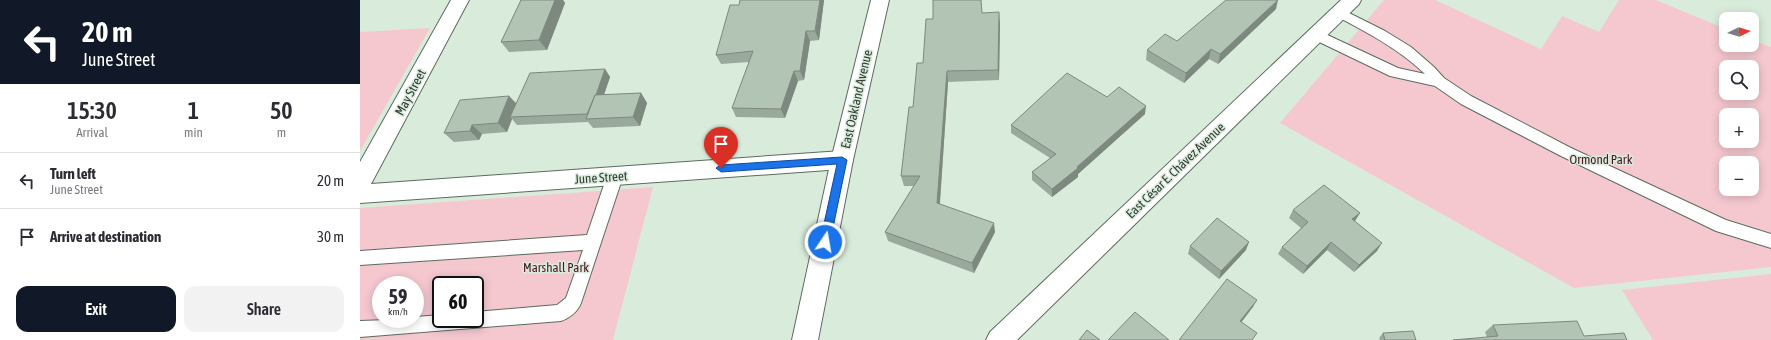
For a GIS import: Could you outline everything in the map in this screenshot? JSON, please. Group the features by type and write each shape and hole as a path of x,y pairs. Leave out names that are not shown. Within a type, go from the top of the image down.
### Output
{"street":[{"name":"May Street","path":"360,183 460,0"},
{"name":"East Oakland Avenue","path":"805,340 842,160 880,0"},
{"name":"East César E. Chávez Avenue","path":"999,340 1346,6"},
{"name":"June Street","path":"360,194 842,160"}],"lane":[{"path":"1346,6 1410,52 1429,68 1439,82 1466,100 1566,152 1722,226 1771,241"},
{"path":"1316,35 1395,72 1439,82"},
{"path":"360,329 561,313 573,303 615,176"},
{"path":"360,258 593,242"}],"green space":[{"name":"Ormond Park","path":"1384,0 1435,0 1541,49 1562,16 1599,32 1619,0 1656,0 1719,26 1719,52 1759,52 1759,43 1771,47 1771,267 1574,288 1280,123"},
{"path":"430,28 360,151 360,32"},
{"name":"Marshall Park","path":"653,187 613,340 360,340 360,208"},
{"path":"1771,274 1771,340 1653,340 1622,290"}],"building":[{"path":"521,0 555,0 539,40 501,42"},
{"path":"740,0 820,0 815,31 806,31 800,71 794,71 781,109 732,108 753,51 716,55 730,5 739,5"},
{"path":"933,0 981,0 982,13 999,12 998,70 947,71 937,203 994,223 972,263 885,232 920,176 901,176 909,107 913,107 917,63 923,63 926,19 933,19"},
{"path":"1226,0 1278,0 1220,54 1211,49 1186,73 1147,50 1165,34 1177,41"},
{"path":"605,69 596,95 587,114 510,117 530,73"},
{"path":"1067,73 1107,97 1119,87 1146,106 1077,167 1078,168 1052,189 1032,172 1056,154 1011,125"},
{"path":"641,93 633,117 586,119 595,95"},
{"path":"509,96 498,123 472,125 470,131 444,133 460,100"},
{"path":"1324,185 1360,213 1352,219 1382,243 1359,265 1331,242 1307,266 1282,247 1308,222 1293,210"},
{"path":"1217,218 1249,242 1221,271 1190,246"},
{"path":"1227,279 1257,300 1240,321 1257,333 1252,340 1179,340"},
{"path":"1135,312 1169,340 1108,340"},
{"path":"1577,321 1584,336 1624,333 1627,340 1453,340 1498,336 1493,325"},
{"path":"1087,330 1100,340 1079,340"},
{"path":"1413,331 1416,340 1385,340 1383,333"}],"route":[{"path":"721,168 842,160 825,242"}]}
